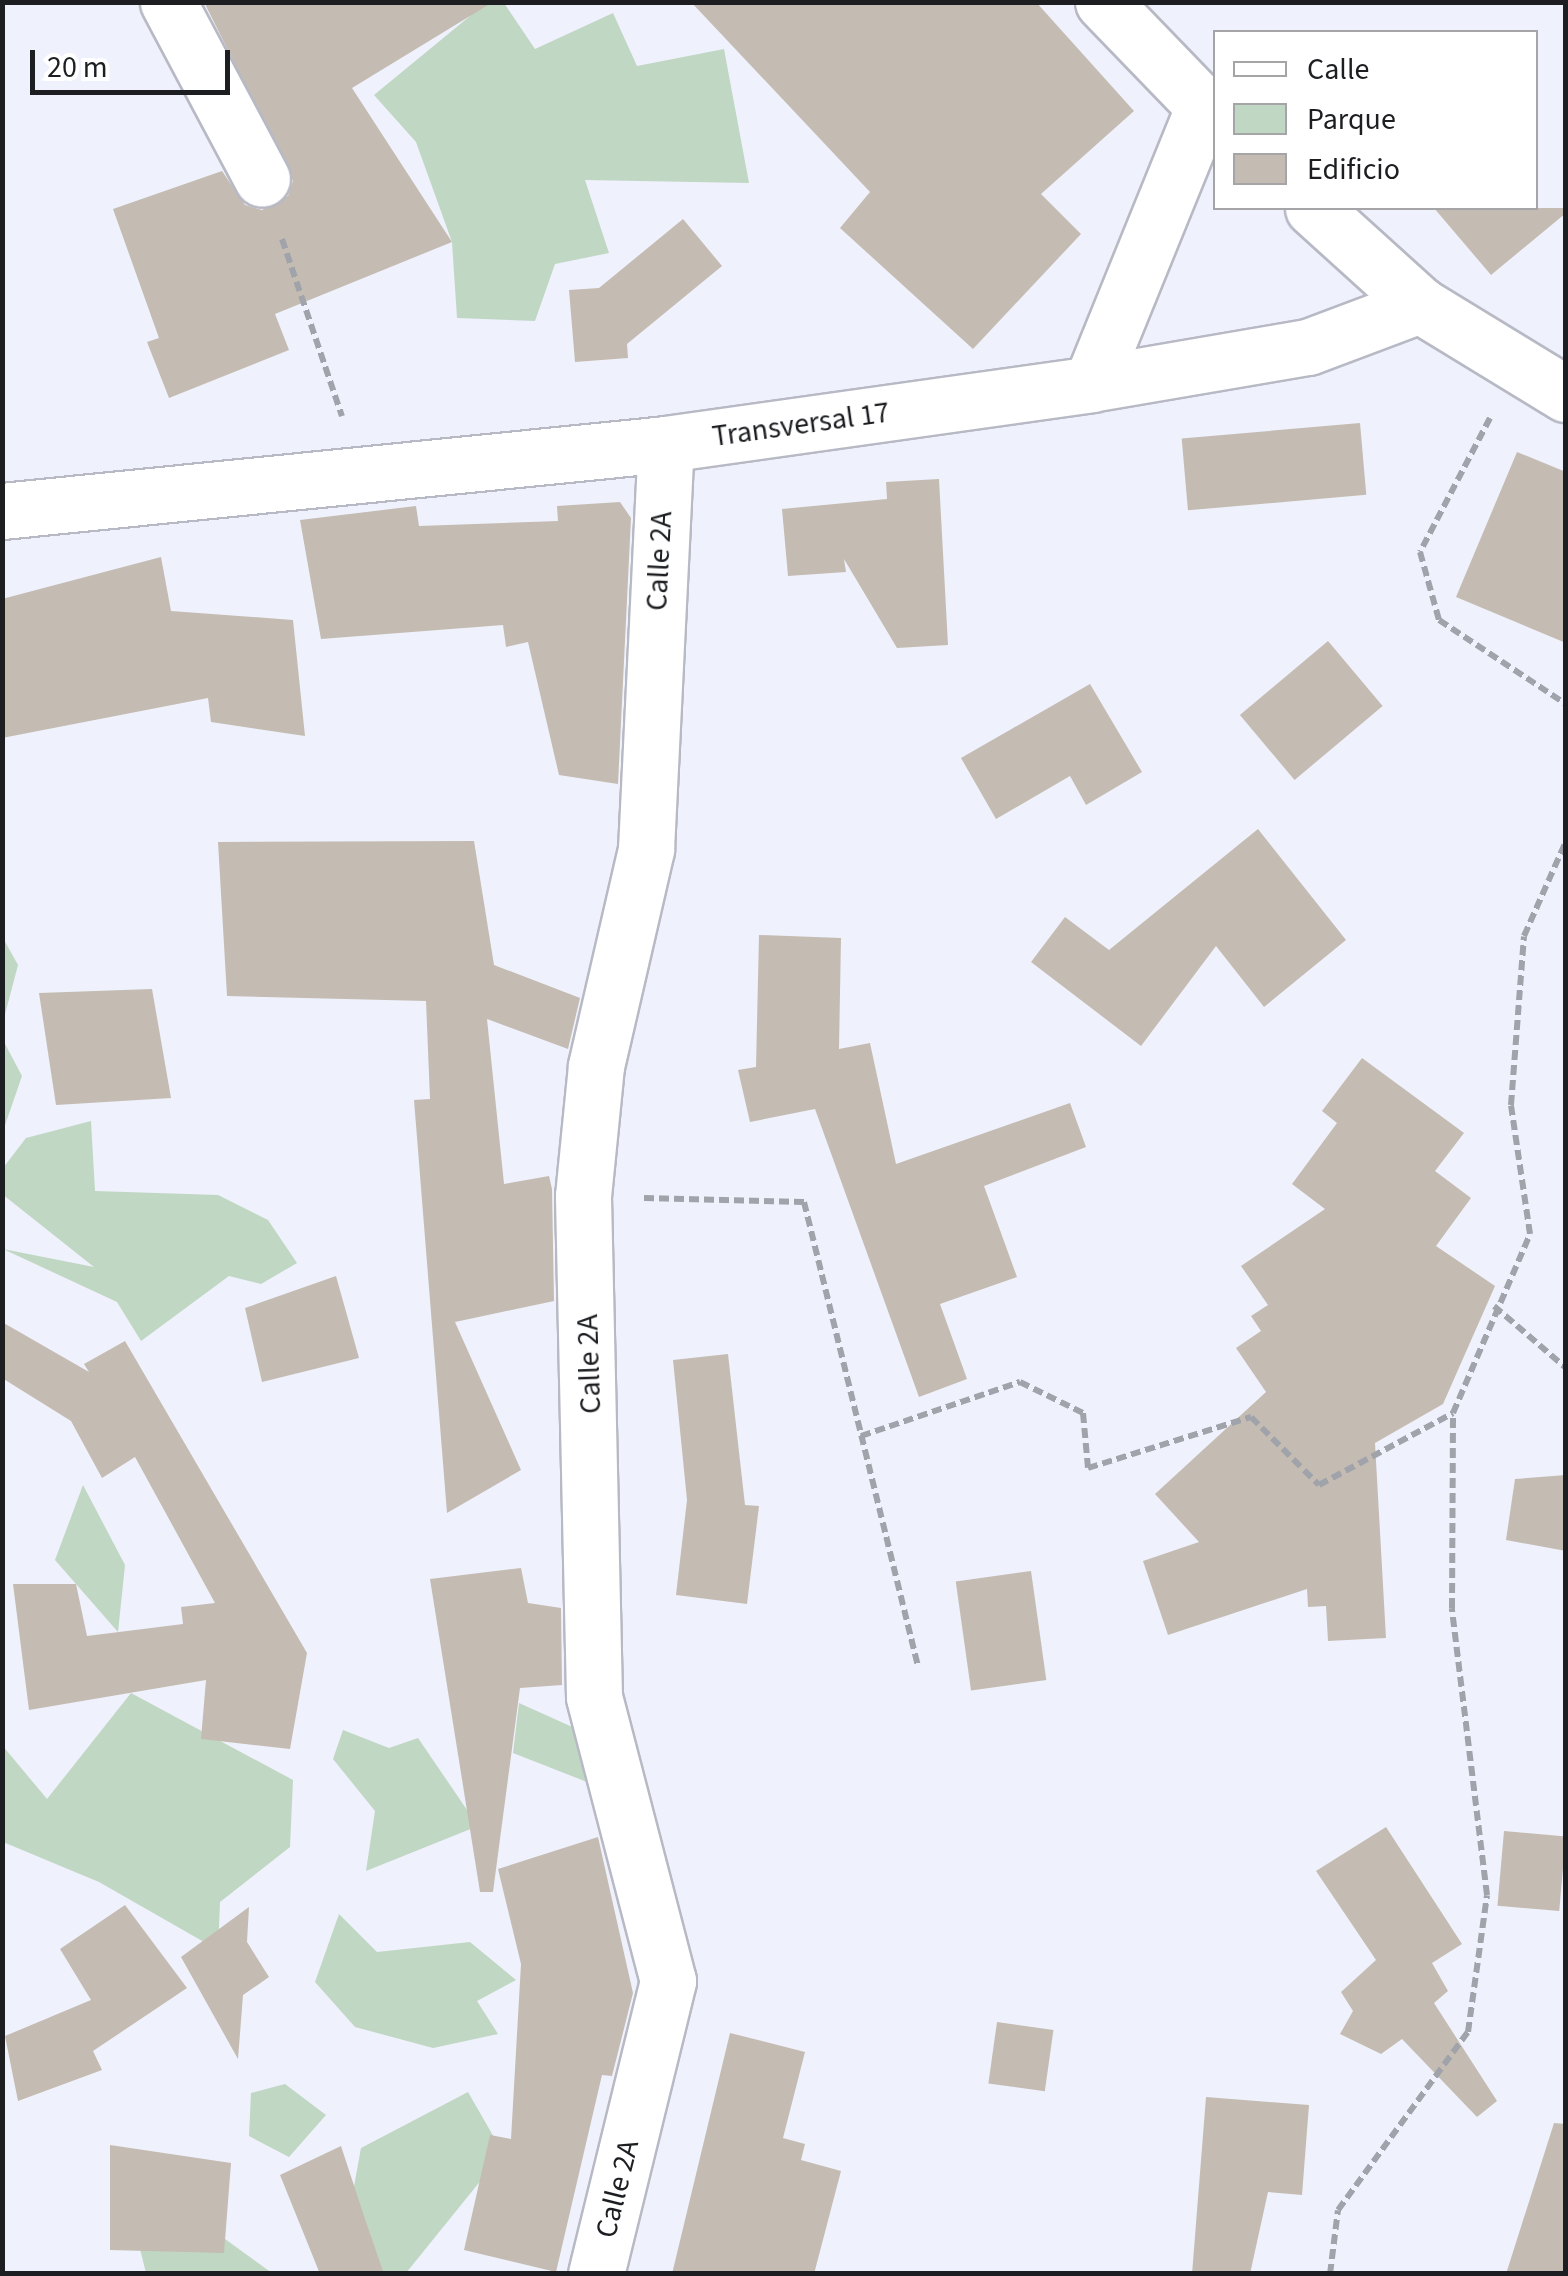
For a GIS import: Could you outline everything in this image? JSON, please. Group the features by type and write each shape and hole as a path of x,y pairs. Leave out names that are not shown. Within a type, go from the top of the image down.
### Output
{"street":[{"path":"168,2 262,180"},
{"path":"1091,384 1210,114 1103,2"},
{"path":"1315,210 1420,305 1566,394"},
{"name":"Transversal 17","path":"2,511 360,470 666,444 1091,384 1308,346 1420,305"},
{"name":"Calle 2A","path":"596,2274 668,1982 594,1696 583,1196 596,1066 646,849 666,444"}],"path":[{"path":"262,180 360,470"},
{"path":"1518,364 1420,552 1440,620 1566,704"},
{"path":"1330,2274 1338,2210 1468,2032 1487,1896 1452,1608 1454,1413 1494,1306 1530,1234 1510,1105 1526,926 1566,841"},
{"path":"583,1196 804,1202 918,1667"},
{"path":"1494,1306 1566,1368"},
{"path":"860,1436 1020,1382 1083,1413 1088,1468 1250,1417 1318,1485 1454,1413"}],"green space":[{"path":"464,3 504,3 535,49 613,13 637,66 724,49 749,183 585,180 609,253 555,264 535,321 457,318 452,242 416,142 374,95 470,16"},
{"path":"3,938 18,965 3,1022"},
{"path":"3,1040 22,1076 3,1131"},
{"path":"91,1121 95,1191 218,1195 268,1220 297,1263 261,1284 229,1276 141,1341 117,1302 3,1249 94,1267 2,1194 3,1168 26,1138"},
{"path":"83,1485 125,1565 118,1632 55,1560"},
{"path":"131,1693 293,1780 290,1847 220,1902 218,1950 99,1882 3,1842 2,1745 47,1799"},
{"path":"519,1703 579,1730 587,1782 513,1753"},
{"path":"343,1730 389,1748 418,1738 478,1826 366,1871 375,1811 333,1759"},
{"path":"339,1914 377,1952 470,1942 516,1980 477,2001 498,2034 433,2048 355,2027 315,1982"},
{"path":"285,2084 326,2115 289,2157 249,2136 251,2093"},
{"path":"468,2092 503,2153 406,2273 338,2274 361,2148"},
{"path":"188,2212 272,2273 146,2273 138,2241"}],"building":[{"path":"204,2 493,2 352,88 452,242 275,314 289,350 169,398 147,342 159,338 113,209 222,171 245,205 262,210 288,196 293,181"},
{"path":"691,2 1036,2 1134,111 1041,194 1081,234 973,349 840,228 870,192"},
{"path":"1566,208 1566,213 1491,275 1436,210"},
{"path":"683,219 722,266 627,344 628,358 575,362 569,290 599,288"},
{"path":"1360,423 1366,495 1188,510 1182,439"},
{"path":"1517,452 1566,472 1566,643 1456,597"},
{"path":"939,479 948,645 897,648 844,559 846,572 788,576 782,509 887,499 886,482"},
{"path":"620,502 631,518 618,784 559,775 528,642 506,647 503,625 321,639 300,520 416,506 419,526 558,521 557,506"},
{"path":"161,557 171,611 293,620 305,736 211,722 208,698 2,738 2,599"},
{"path":"1328,641 1383,706 1295,780 1240,715"},
{"path":"1090,684 1142,772 1086,805 1070,776 996,819 961,758"},
{"path":"1258,829 1346,940 1264,1007 1216,946 1141,1046 1031,962 1065,917 1109,950"},
{"path":"474,841 494,965 580,998 568,1049 487,1019 504,1184 549,1176 554,1301 455,1322 521,1470 447,1513 414,1100 430,1099 426,1001 227,996 218,842"},
{"path":"759,935 841,938 839,1049 870,1043 896,1164 1070,1103 1086,1147 984,1186 1017,1277 940,1304 967,1379 919,1397 815,1109 750,1122 738,1070 756,1067"},
{"path":"152,989 171,1098 56,1105 39,993"},
{"path":"1362,1058 1464,1133 1435,1171 1471,1198 1436,1246 1495,1286 1443,1404 1375,1443 1386,1638 1328,1641 1326,1606 1308,1607 1307,1589 1168,1635 1143,1561 1199,1542 1155,1494 1266,1392 1236,1348 1261,1331 1251,1316 1268,1305 1241,1266 1325,1209 1292,1184 1337,1123 1322,1111"},
{"path":"336,1276 359,1358 262,1382 245,1308"},
{"path":"2,1322 89,1372 84,1364 125,1341 307,1653 290,1749 201,1739 206,1680 29,1710 13,1584 76,1584 87,1636 183,1624 181,1607 215,1603 135,1457 102,1478 71,1421 2,1378"},
{"path":"728,1354 745,1505 759,1506 747,1604 676,1595 687,1500 673,1360"},
{"path":"1566,1475 1566,1551 1506,1540 1515,1479"},
{"path":"521,1568 528,1603 561,1608 562,1685 520,1688 493,1892 480,1892 430,1579"},
{"path":"1031,1571 1046,1680 971,1691 956,1582"},
{"path":"1386,1827 1462,1944 1432,1963 1448,1991 1434,2003 1497,2101 1477,2117 1402,2039 1381,2054 1340,2034 1353,2011 1341,1992 1376,1960 1316,1871"},
{"path":"1504,1831 1566,1836 1559,1911 1497,1906"},
{"path":"598,1837 633,1993 612,2076 602,2075 556,2272 464,2250 490,2135 511,2139 521,1964 498,1869"},
{"path":"125,1905 187,1988 93,2051 102,2070 18,2101 5,2036 91,2000 60,1949"},
{"path":"249,1907 247,1942 269,1977 243,1995 238,2059 181,1957"},
{"path":"997,2022 1053,2030 1045,2091 988,2083"},
{"path":"730,2033 805,2052 783,2138 805,2144 801,2160 841,2171 814,2274 672,2274"},
{"path":"1206,2097 1309,2105 1302,2195 1268,2192 1250,2274 1192,2274"},
{"path":"1554,2123 1566,2124 1566,2274 1506,2274"},
{"path":"110,2145 231,2163 224,2253 110,2250"},
{"path":"341,2146 384,2274 320,2274 280,2175"}]}
